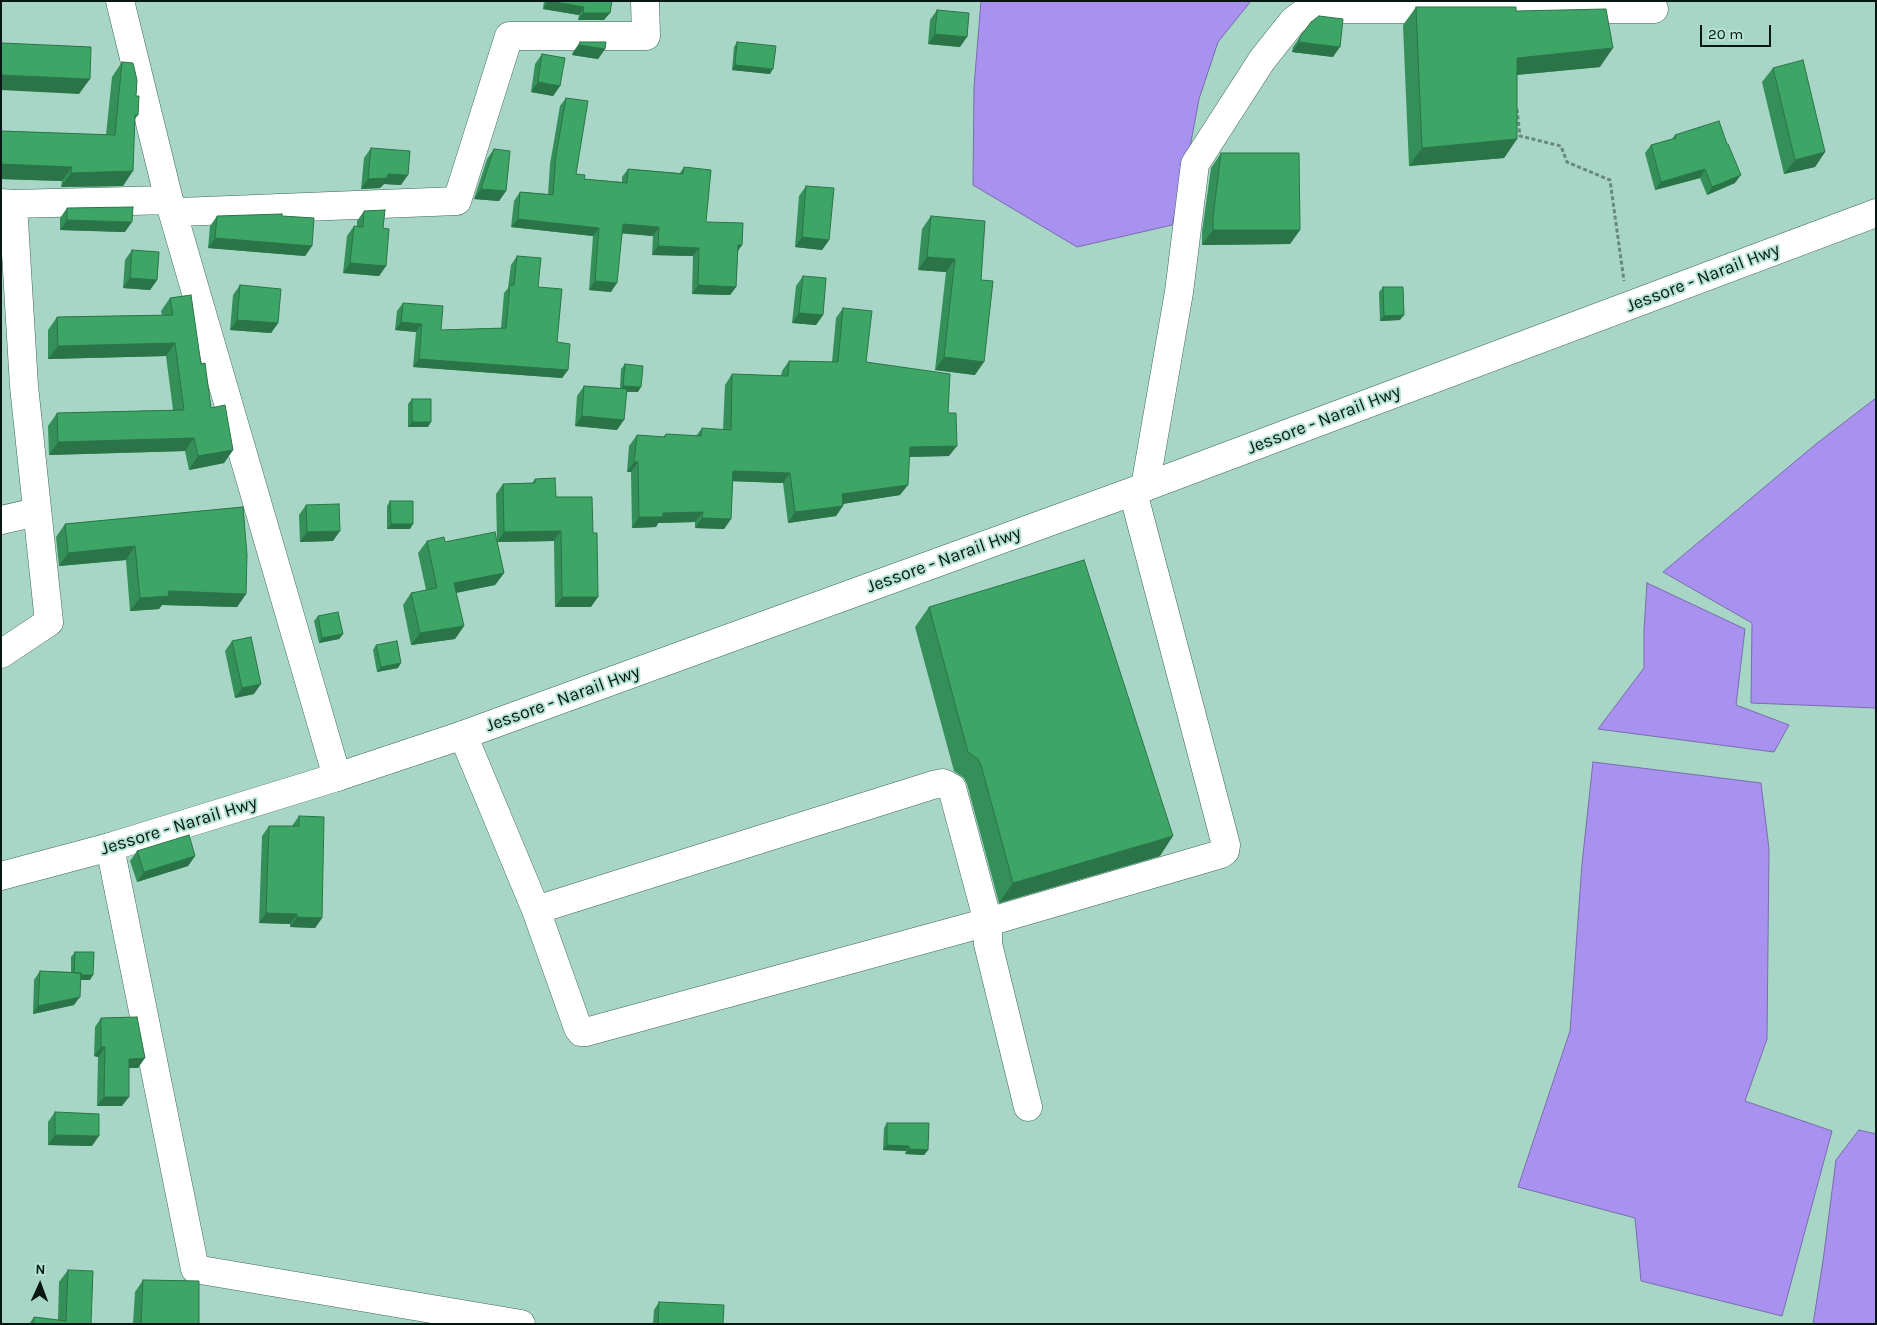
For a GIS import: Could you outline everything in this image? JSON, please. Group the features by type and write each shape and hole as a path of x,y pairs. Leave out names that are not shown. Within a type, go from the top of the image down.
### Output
{"main road":[{"path":"120,1 174,206 337,777"},
{"path":"1,654 48,622 7,203 174,206 457,201 509,36 646,36 645,1"},
{"path":"463,735 536,910 581,1032 988,922 1221,854 1225,851 1226,846 1139,490 1179,292 1195,164 1262,60 1293,21 1310,5 1654,9"},
{"name":"Jessore - Narail Hwy","path":"1,876 110,848 337,777 463,735 1139,490 1876,213"},
{"path":"1,520 37,512"},
{"path":"536,910 943,783 952,788 988,922 988,944 1028,1107"},
{"path":"110,848 195,1269 521,1324"}],"path":[{"path":"1517,108 1520,136 1561,146 1567,162 1610,180 1627,306"}],"shaded area":[{"path":"981,1 1251,1 1218,42 1199,99 1188,158 1172,225 1077,247 973,185 974,87"},
{"path":"1876,398 1876,708 1751,703 1752,623 1663,572 1816,444"},
{"path":"1647,583 1745,629 1736,705 1789,725 1774,752 1598,729 1644,668"},
{"path":"1593,762 1761,783 1769,849 1767,1039 1745,1101 1832,1131 1782,1316 1641,1281 1635,1218 1518,1187 1570,1031 1582,864"},
{"path":"1859,1130 1876,1134 1876,1324 1813,1324 1836,1160"}],"building":[{"path":"548,1 612,1 610,13 583,13 584,7"},
{"path":"1416,7 1516,7 1516,11 1606,9 1613,48 1517,58 1517,139 1422,148"},
{"path":"937,10 969,13 967,37 935,34"},
{"path":"1319,16 1343,19 1340,47 1299,42 1300,37 1311,22"},
{"path":"580,42 606,42 605,49 579,45"},
{"path":"737,42 776,46 773,69 735,65"},
{"path":"1,43 91,47 90,79 1,75"},
{"path":"542,54 565,58 560,86 538,82"},
{"path":"1803,60 1825,152 1795,160 1773,68"},
{"path":"122,62 133,63 137,80 136,96 139,96 138,115 135,115 133,171 71,173 72,167 1,164 1,131 115,135"},
{"path":"566,98 588,101 576,174 585,175 584,179 627,183 628,169 683,174 684,167 711,170 706,222 743,223 742,245 738,245 736,287 698,285 699,248 658,246 659,227 623,224 617,283 595,281 599,228 518,219 520,192 553,195 556,155"},
{"path":"1719,121 1741,175 1712,187 1705,169 1661,182 1651,145 1676,138 1675,135"},
{"path":"371,148 410,151 408,175 388,174 387,178 368,179"},
{"path":"494,149 510,151 506,191 481,189"},
{"path":"1221,153 1299,153 1300,230 1213,230"},
{"path":"806,186 834,188 829,240 802,237"},
{"path":"133,207 132,222 67,220 67,208"},
{"path":"385,210 383,228 389,229 386,266 350,263 354,226 363,227 364,211"},
{"path":"282,214 282,216 314,218 312,246 215,238 217,216"},
{"path":"931,216 985,221 981,280 993,281 984,362 944,357 955,259 927,257"},
{"path":"132,250 159,252 157,280 130,278"},
{"path":"517,256 541,258 538,287 562,289 557,342 570,344 568,370 419,359 422,324 401,322 403,303 443,306 441,330 506,328 510,285 514,285"},
{"path":"803,276 826,278 823,315 799,313"},
{"path":"240,285 281,289 278,323 237,320"},
{"path":"1383,287 1403,287 1404,315 1384,316"},
{"path":"191,295 201,364 205,363 211,408 225,405 233,450 198,456 194,438 58,442 57,413 184,410 175,343 58,346 57,317 173,315 170,298"},
{"path":"843,308 872,311 866,362 950,374 948,413 956,413 957,446 910,447 908,485 842,494 843,506 795,512 790,473 733,471 731,519 702,518 703,512 663,513 663,517 639,517 638,462 634,462 637,435 665,437 666,434 701,436 702,428 731,430 732,374 788,376 789,361 838,362"},
{"path":"625,364 643,366 641,387 623,386"},
{"path":"584,386 627,389 624,420 582,416"},
{"path":"412,399 431,399 431,422 412,422"},
{"path":"555,478 556,497 592,497 593,533 597,533 598,597 562,597 561,531 504,532 503,484 535,483 535,479"},
{"path":"390,501 413,501 413,524 391,524"},
{"path":"339,504 340,531 307,532 306,505"},
{"path":"243,507 247,555 246,594 168,591 169,596 140,598 135,546 68,553 65,524"},
{"path":"495,532 504,573 454,583 464,626 420,633 411,593 437,588 427,541 444,537 445,542"},
{"path":"1084,560 1173,836 1013,883 981,765 978,759 968,752 929,607"},
{"path":"338,612 343,634 322,638 318,616"},
{"path":"251,637 261,684 242,688 232,641"},
{"path":"397,641 401,663 381,667 376,645"},
{"path":"299,816 324,817 322,918 297,917 297,914 266,913 269,826 299,826"},
{"path":"189,835 195,856 144,872 137,851"},
{"path":"75,952 94,952 93,975 74,973"},
{"path":"40,971 81,973 80,997 38,1006"},
{"path":"137,1017 145,1058 129,1059 129,1097 104,1097 105,1047 101,1047 101,1018"},
{"path":"55,1112 99,1114 99,1136 55,1135"},
{"path":"887,1123 929,1123 928,1150 909,1149 909,1146 887,1145"},
{"path":"68,1270 93,1271 91,1324 33,1324 34,1317 66,1321"},
{"path":"143,1280 199,1281 199,1324 141,1324"},
{"path":"659,1302 724,1305 723,1324 658,1324"}]}
